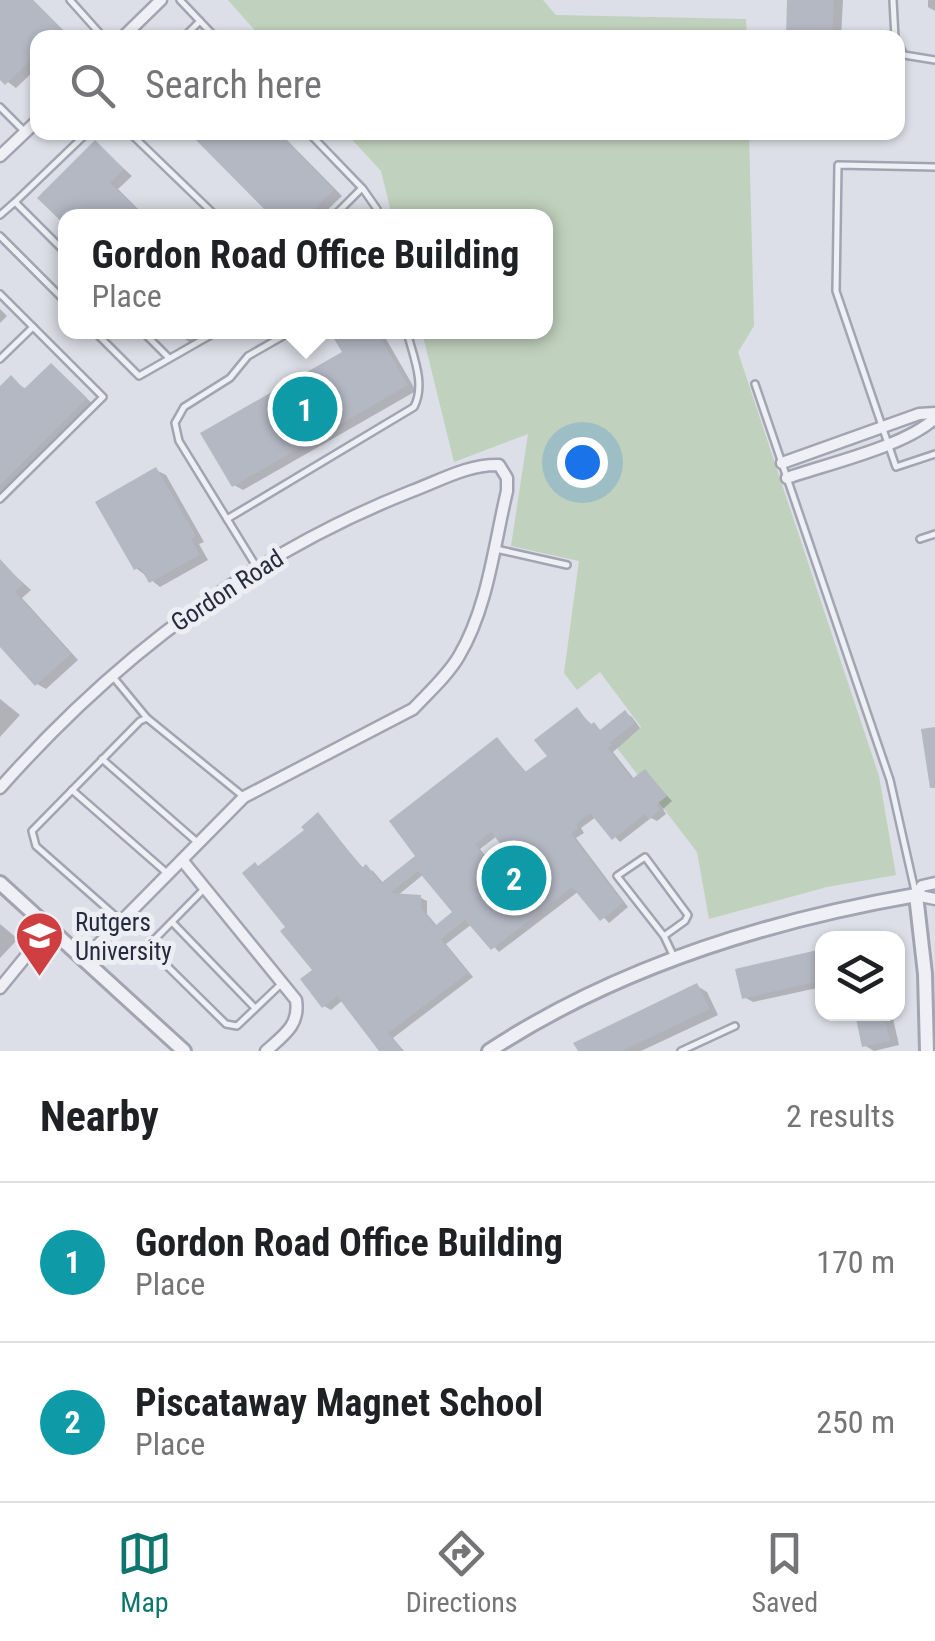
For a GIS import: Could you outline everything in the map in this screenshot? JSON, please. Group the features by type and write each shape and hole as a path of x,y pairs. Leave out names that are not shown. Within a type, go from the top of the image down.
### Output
{"street":[{"path":"130,30 161,0"},
{"path":"1,153 30,127"},
{"path":"782,463 920,414 935,415"},
{"path":"787,478 888,443 925,427 935,415"},
{"name":"Gordon Road","path":"0,788 50,732 168,628 256,566 378,505 480,465 499,465 507,478 494,549"},
{"path":"85,958 244,796 413,709 457,659 471,633 494,549"},
{"path":"182,860 296,1000 298,1015 292,1027 266,1051"},
{"path":"0,883 184,1051"},
{"path":"927,1051 931,1028 916,896 922,886 935,883"},
{"path":"489,1051 580,998 674,957 862,905 916,896 935,899"},
{"path":"0,988 49,928"}],"lane":[{"path":"70,0 97,30"},
{"path":"180,0 209,30"},
{"path":"892,0 894,30"},
{"path":"191,30 200,20"},
{"path":"905,54 935,60"},
{"path":"0,107 25,132"},
{"path":"0,215 80,140"},
{"path":"137,140 209,209"},
{"path":"316,140 377,209"},
{"path":"935,167 838,165 836,291 896,468 935,454"},
{"path":"341,209 362,188"},
{"path":"16,202 58,245"},
{"path":"0,236 58,294"},
{"path":"0,294 103,397 0,499"},
{"path":"0,359 32,327"},
{"path":"102,339 140,376 204,339"},
{"path":"151,339 170,358"},
{"path":"256,566 179,440 177,416 196,398 230,378 248,356 278,339"},
{"path":"228,520 414,408 420,384 408,339"},
{"path":"755,384 890,780 916,896"},
{"path":"920,539 935,534"},
{"path":"494,549 566,565"},
{"path":"113,676 147,718 244,796"},
{"path":"121,921 36,846 32,831 147,718"},
{"path":"102,759 197,842"},
{"path":"72,790 168,874"},
{"path":"664,936 685,921 688,914 644,857 617,876 664,936 674,957"},
{"path":"206,887 152,943 157,956 226,1024 237,1026 282,983"},
{"path":"172,922 256,1008"},
{"path":"681,1051 735,1026"}],"green space":[{"path":"228,0 543,0 556,15 746,19 747,30 255,30"},
{"path":"352,140 749,140 754,326 738,352 879,776 896,875 827,887 709,919 697,852 617,748 641,727 600,672 577,690 564,673 579,561 511,546 528,434 454,462 424,339 553,339 553,209 390,209 381,171"}],"building":[{"path":"0,0 32,0 61,29 30,30 30,61 5,85 0,80"},
{"path":"787,0 834,0 832,30 786,30"},
{"path":"95,140 124,169 110,183 137,209 58,209 58,218 37,198"},
{"path":"196,140 286,140 334,190 314,209 264,209"},
{"path":"334,339 381,339 408,385 232,487 200,433 342,352"},
{"path":"51,363 87,398 0,485 0,386 11,375 24,389"},
{"path":"156,467 196,536 191,539 200,555 149,583 140,567 134,570 95,502"},
{"path":"0,559 23,584 15,592 71,654 35,686 0,647"},
{"path":"577,707 590,725 594,722 600,730 625,710 635,723 610,742 608,748 632,779 645,769 667,796 657,804 660,810 649,819 645,814 612,840 590,813 576,824 578,828 571,834 623,903 600,921 572,887 491,950 465,920 441,939 468,973 388,1033 403,1051 379,1051 337,996 322,1008 300,979 312,970 280,931 285,927 242,873 255,862 258,866 304,830 301,827 318,812 362,868 366,864 381,883 415,856 389,821 497,737 525,772 547,756 534,740","holes":["491,832 506,851 490,864 475,844","418,871 452,912 435,926 421,908 421,895 390,893"]},
{"path":"935,727 935,788 930,788 921,729"},
{"path":"815,951 815,982 742,999 735,969"},
{"path":"697,983 710,1009 622,1051 578,1051 573,1043"},
{"path":"856,1021 886,1021 890,1041 862,1047"}],"place":[{"name":"Gordon Road Office Building","path":"305,409"},
{"name":"Piscataway Magnet School","path":"514,878"},
{"name":"Rutgers University","path":"40,978"}]}
